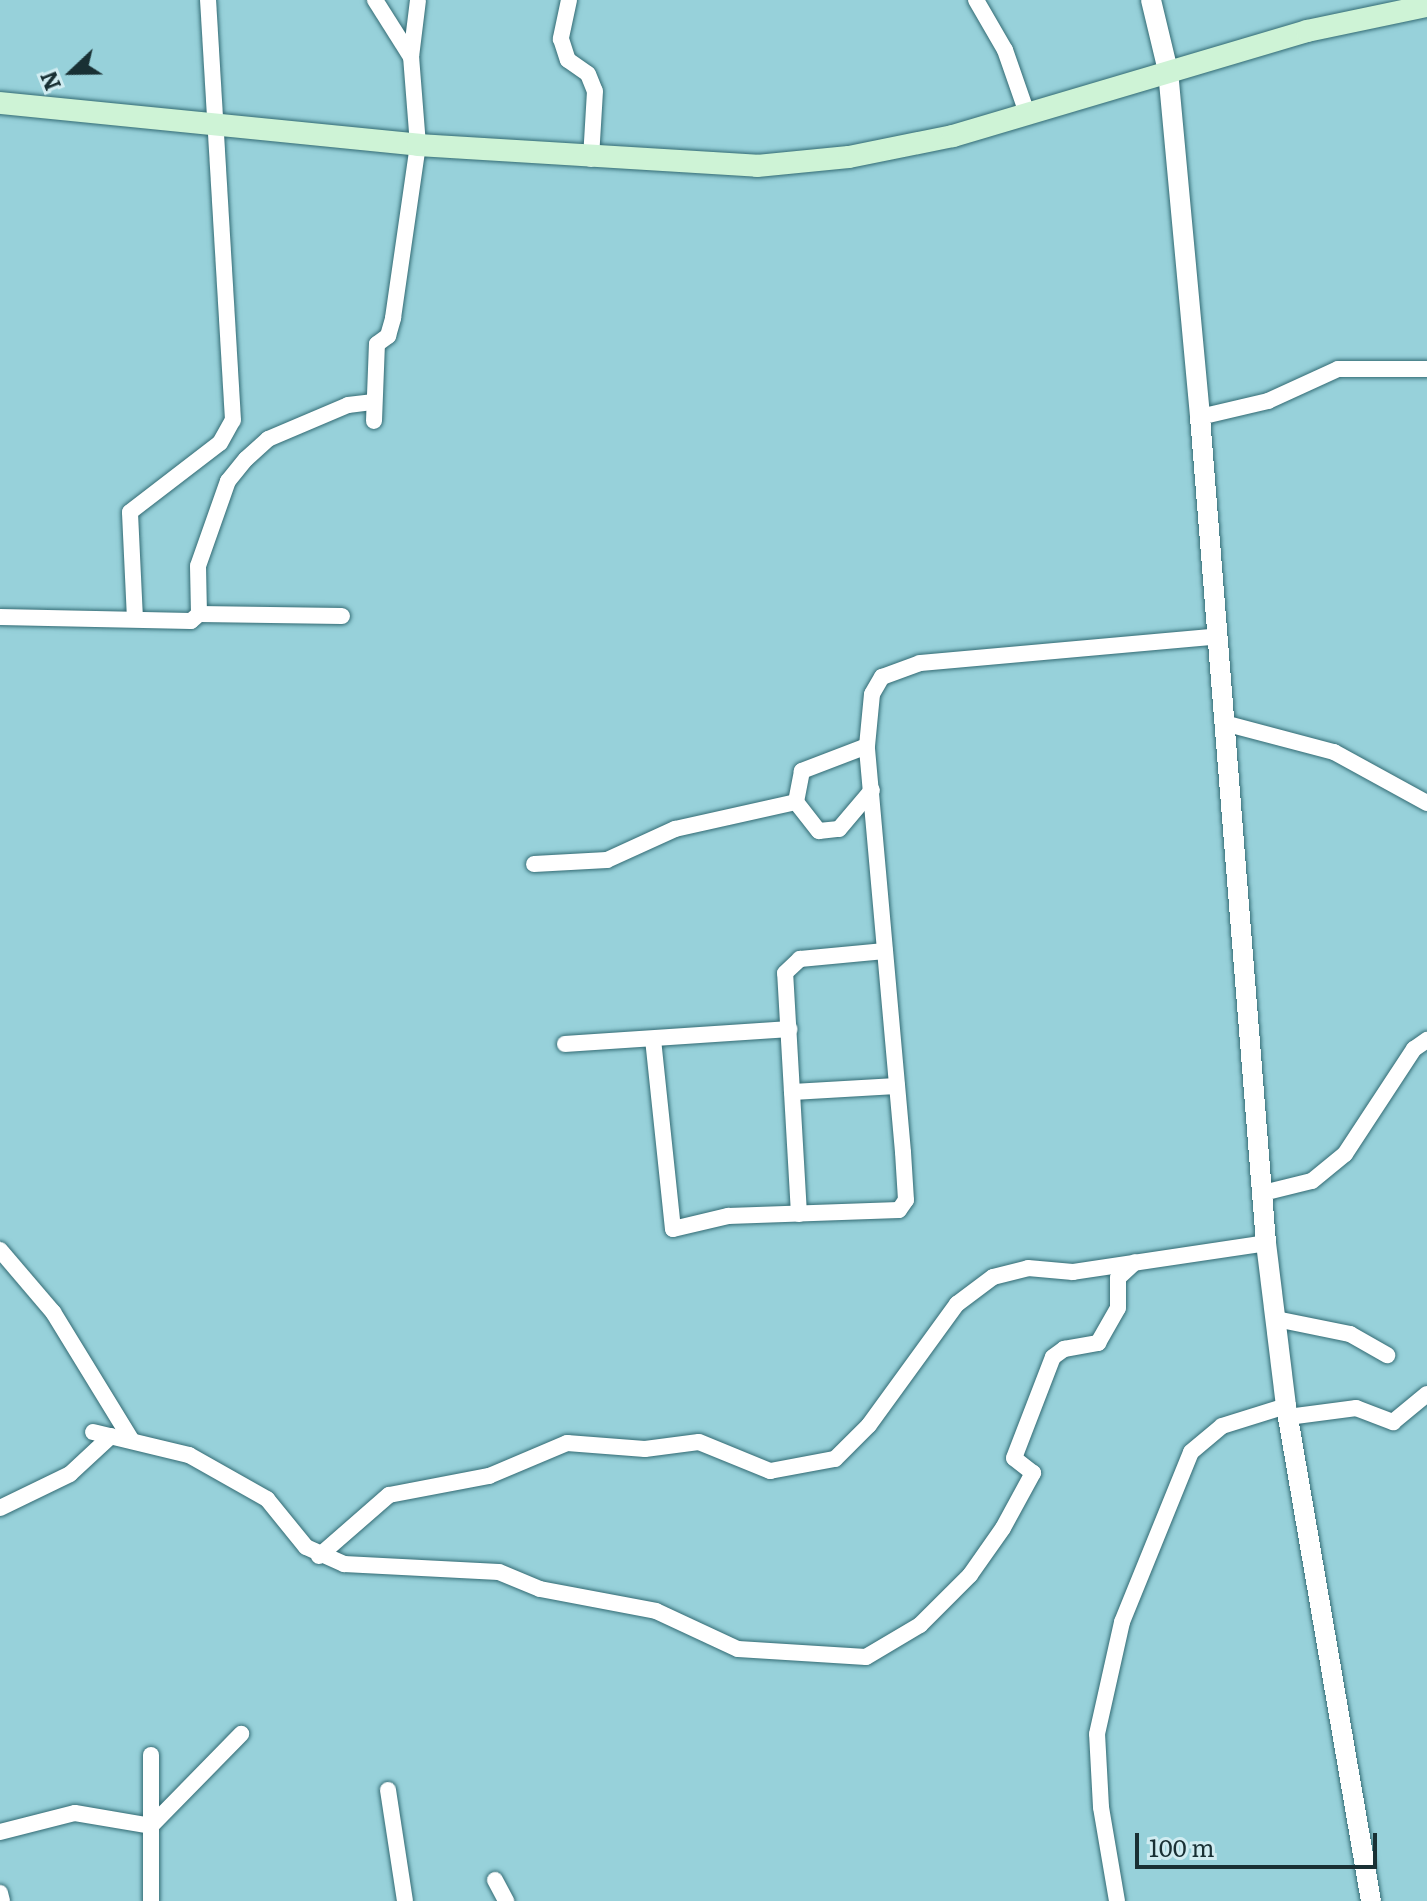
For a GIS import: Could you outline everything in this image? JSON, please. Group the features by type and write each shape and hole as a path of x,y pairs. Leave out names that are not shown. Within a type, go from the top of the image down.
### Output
{"main road":[{"path":"0,103 217,128 418,145 591,159 757,166 849,157 1027,113 1384,8 1427,6"}],"street":[{"path":"135,619 130,512 226,437 233,420 208,0"},
{"path":"375,0 411,57"},
{"path":"374,421 377,344 388,336 393,318 418,145 411,57 418,0"},
{"path":"569,0 561,39 568,60 588,74 595,91 591,159"},
{"path":"976,0 1005,50 1027,113"},
{"path":"1151,0 1168,71 1200,417 1214,637 1224,723 1266,1243 1287,1411 1371,1901"},
{"path":"1200,417 1268,401 1338,369 1427,369"},
{"path":"199,614 198,566 228,481 246,459 268,439 348,405 374,402"},
{"path":"226,437 246,459"},
{"path":"0,617 191,621 199,614 342,616"},
{"path":"653,1039 673,1229 728,1216 899,1210 906,1200 867,746 872,694 882,677 899,668 1214,637"},
{"path":"1224,723 1334,752 1427,803"},
{"path":"867,746 816,761 802,771 796,802 819,831 839,829 872,790"},
{"path":"534,864 607,860 675,829 796,802"},
{"path":"799,1214 789,1029 789,964 885,951"},
{"path":"565,1044 789,1029"},
{"path":"1263,1193 1312,1181 1345,1154 1414,1049 1427,1040"},
{"path":"792,1092 897,1086"},
{"path":"319,1556 389,1495 489,1476 567,1443 645,1449 699,1442 770,1471 835,1459 869,1425 957,1304 993,1277 1028,1268 1073,1272 1266,1243"},
{"path":"0,1250 53,1312 132,1441"},
{"path":"93,1432 189,1455 267,1499 319,1556 344,1564 499,1572 540,1589 656,1611 738,1649 854,1658 879,1654 950,1595 1003,1528 1033,1473 1014,1458 1053,1357 1064,1349 1098,1343 1118,1308 1118,1278 1135,1262"},
{"path":"1276,1319 1350,1334 1387,1355"},
{"path":"1117,1901 1101,1807 1097,1734 1122,1622 1191,1452 1222,1426 1287,1411 1356,1408 1393,1422 1427,1394"},
{"path":"0,1508 70,1474 111,1436"},
{"path":"151,1826 241,1734"},
{"path":"151,1755 151,1901"},
{"path":"388,1790 405,1901"},
{"path":"0,1832 75,1813 151,1826"},
{"path":"495,1880 506,1901"},
{"path":"0,1893 2,1901"}]}
